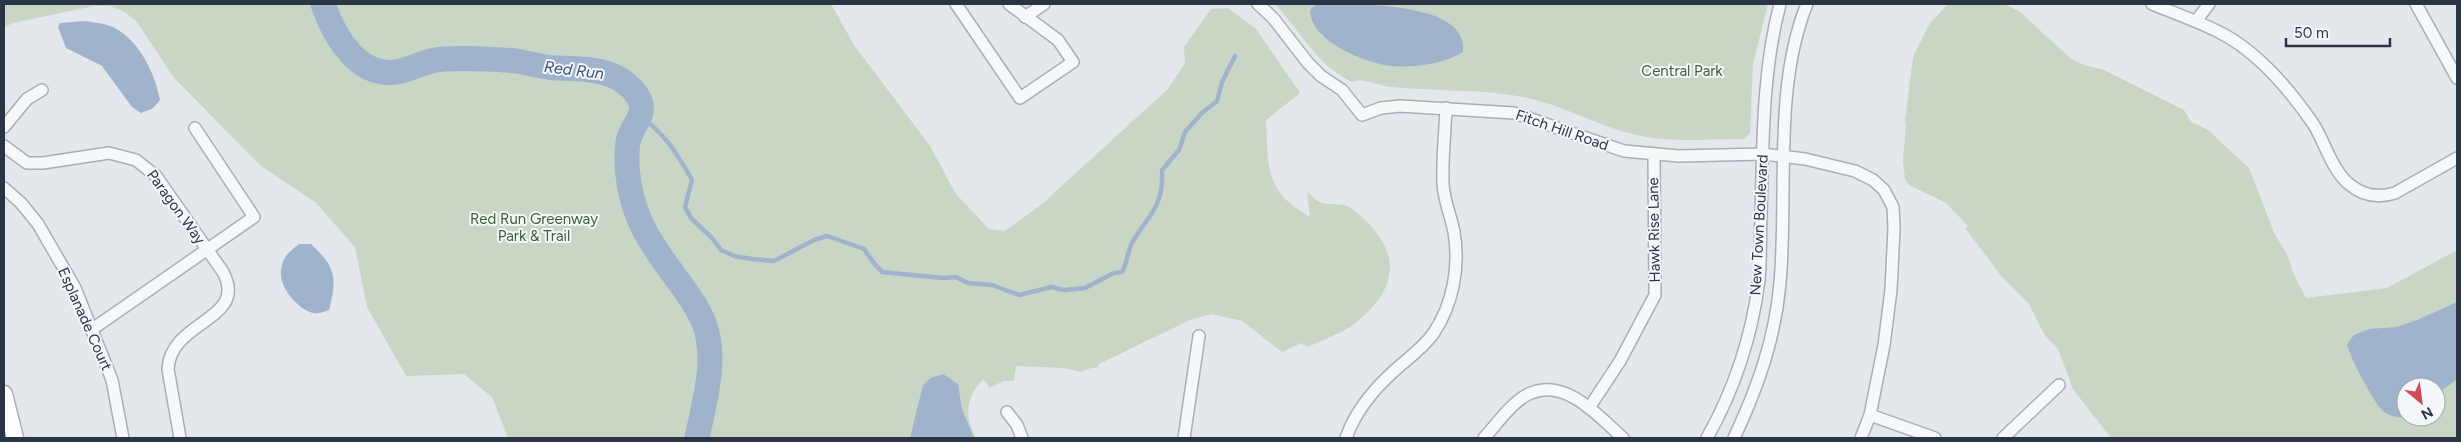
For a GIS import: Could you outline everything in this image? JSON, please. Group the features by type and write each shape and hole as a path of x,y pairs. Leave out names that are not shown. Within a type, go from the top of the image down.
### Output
{"main road":[{"path":"4,394 15,438"}],"street":[{"path":"956,4 1020,98 1073,62 1058,40 1009,4"},
{"path":"1025,17 1044,4"},
{"name":"Fitch Hill Road","path":"1258,4 1272,18 1308,63 1321,76 1342,90 1362,115 1381,108 1400,106 1514,113 1556,126 1602,145 1624,151 1679,156 1784,155 1856,171 1873,180 1884,190 1893,207 1894,228 1891,290 1870,415 1861,438"},
{"name":"New Town Boulevard","path":"1706,438 1729,394 1743,356 1754,314 1759,279 1765,85 1780,4"},
{"name":"New Town Boulevard","path":"1734,438 1765,365 1774,322 1780,282 1788,83 1796,40 1806,4"},
{"path":"2152,4 2196,21 2242,46 2293,96 2314,126 2348,183 2360,191 2372,196 2385,196 2395,193 2457,158"},
{"path":"2196,21 2209,4"},
{"path":"2416,4 2457,78"},
{"path":"4,127 27,99 42,90"},
{"path":"1346,438 1359,412 1374,390 1418,351 1433,334 1442,318 1456,276 1457,254 1454,232 1443,186 1446,108"},
{"name":"Paragon Way","path":"92,330 254,217 195,128"},
{"name":"Paragon Way","path":"4,146 27,164 109,153 136,160 156,176 223,272 228,289 224,306 183,336 172,350 169,360 168,369 180,438"},
{"name":"Hawk Rise Lane","path":"1589,408 1620,361 1655,295 1654,154"},
{"name":"Esplanade Court","path":"4,188 30,213 75,288 115,390 123,438"},
{"path":"1184,438 1198,336"},
{"path":"2003,438 2059,385"},
{"path":"1484,438 1519,400 1531,393 1546,390 1574,397 1623,438"},
{"path":"1007,412 1022,438"},
{"path":"1870,415 1935,438"}],"green space":[{"name":"Red Run Greenway Park & Trail","path":"4,4 831,4 854,45 930,146 956,194 989,229 1005,231 1042,204 1168,89 1185,63 1184,47 1211,9 1228,8 1256,29 1300,93 1266,120 1269,165 1277,188 1295,208 1310,217 1307,191 1322,203 1343,205 1351,208 1368,222 1380,237 1387,251 1390,266 1388,281 1381,296 1370,310 1353,325 1308,347 1301,343 1282,352 1242,321 1212,314 1190,320 1099,364 1097,368 1081,372 1064,368 1016,366 1014,381 1003,381 990,388 983,379 973,393 968,415 976,438 508,438 492,397 464,374 406,376 367,307 355,247 315,202 261,166 174,78 137,22 125,12 110,6 94,6 13,23 4,27"},
{"name":"Central Park","path":"1275,4 1768,4 1753,64 1750,133 1744,139 1690,140 1663,139 1624,132 1562,108 1519,96 1483,92 1410,89 1366,81 1352,82 1339,75 1319,57"},
{"path":"1948,4 2004,4 2019,11 2070,58 2084,65 2104,70 2184,110 2191,122 2208,130 2249,168 2275,235 2287,254 2294,275 2306,298 2387,288 2457,250 2457,438 2111,438 2073,389 2058,349 2044,334 2029,304 2002,277 1965,228 1968,226 1946,203 1909,185 1905,179 1903,161 1905,120 1913,57 1930,23"}],"water":[{"path":"1316,4 1380,5 1406,8 1429,14 1448,23 1460,35 1463,52 1447,60 1418,66 1391,66 1367,60 1329,41 1319,31 1312,21 1310,10"},
{"path":"86,21 113,27 131,40 138,49 150,68 158,90 160,100 152,109 141,113 132,107 102,66 66,48 58,27 60,23"},
{"path":"299,244 311,244 330,267 333,289 329,310 315,313 304,309 292,299 281,279 283,261"},
{"path":"2457,302 2457,379 2446,387 2446,377 2396,377 2396,417 2387,414 2378,405 2352,359 2347,344 2354,335 2369,329 2396,327"},
{"path":"943,374 958,384 962,409 974,438 910,438 923,385 931,378"}],"waterway":[{"name":"Red Run","path":"323,4 341,42 361,63 373,69 386,72 401,71 426,62 444,59 507,60 547,67 606,73 623,81 638,96 641,104 640,117 630,135 627,152 628,175 635,208 649,239 698,311 708,337 710,366 697,438"},
{"path":"642,117 665,138 676,153 692,180 685,207 691,218 713,239 721,250 734,256 774,261 814,240 827,236 864,249 882,272 943,278 956,277 968,283 992,285 1019,295 1051,287 1064,290 1085,288 1114,273 1122,272 1132,243 1158,202 1161,193 1162,170 1179,150 1185,132 1202,113 1217,101 1222,82 1235,56"}]}
